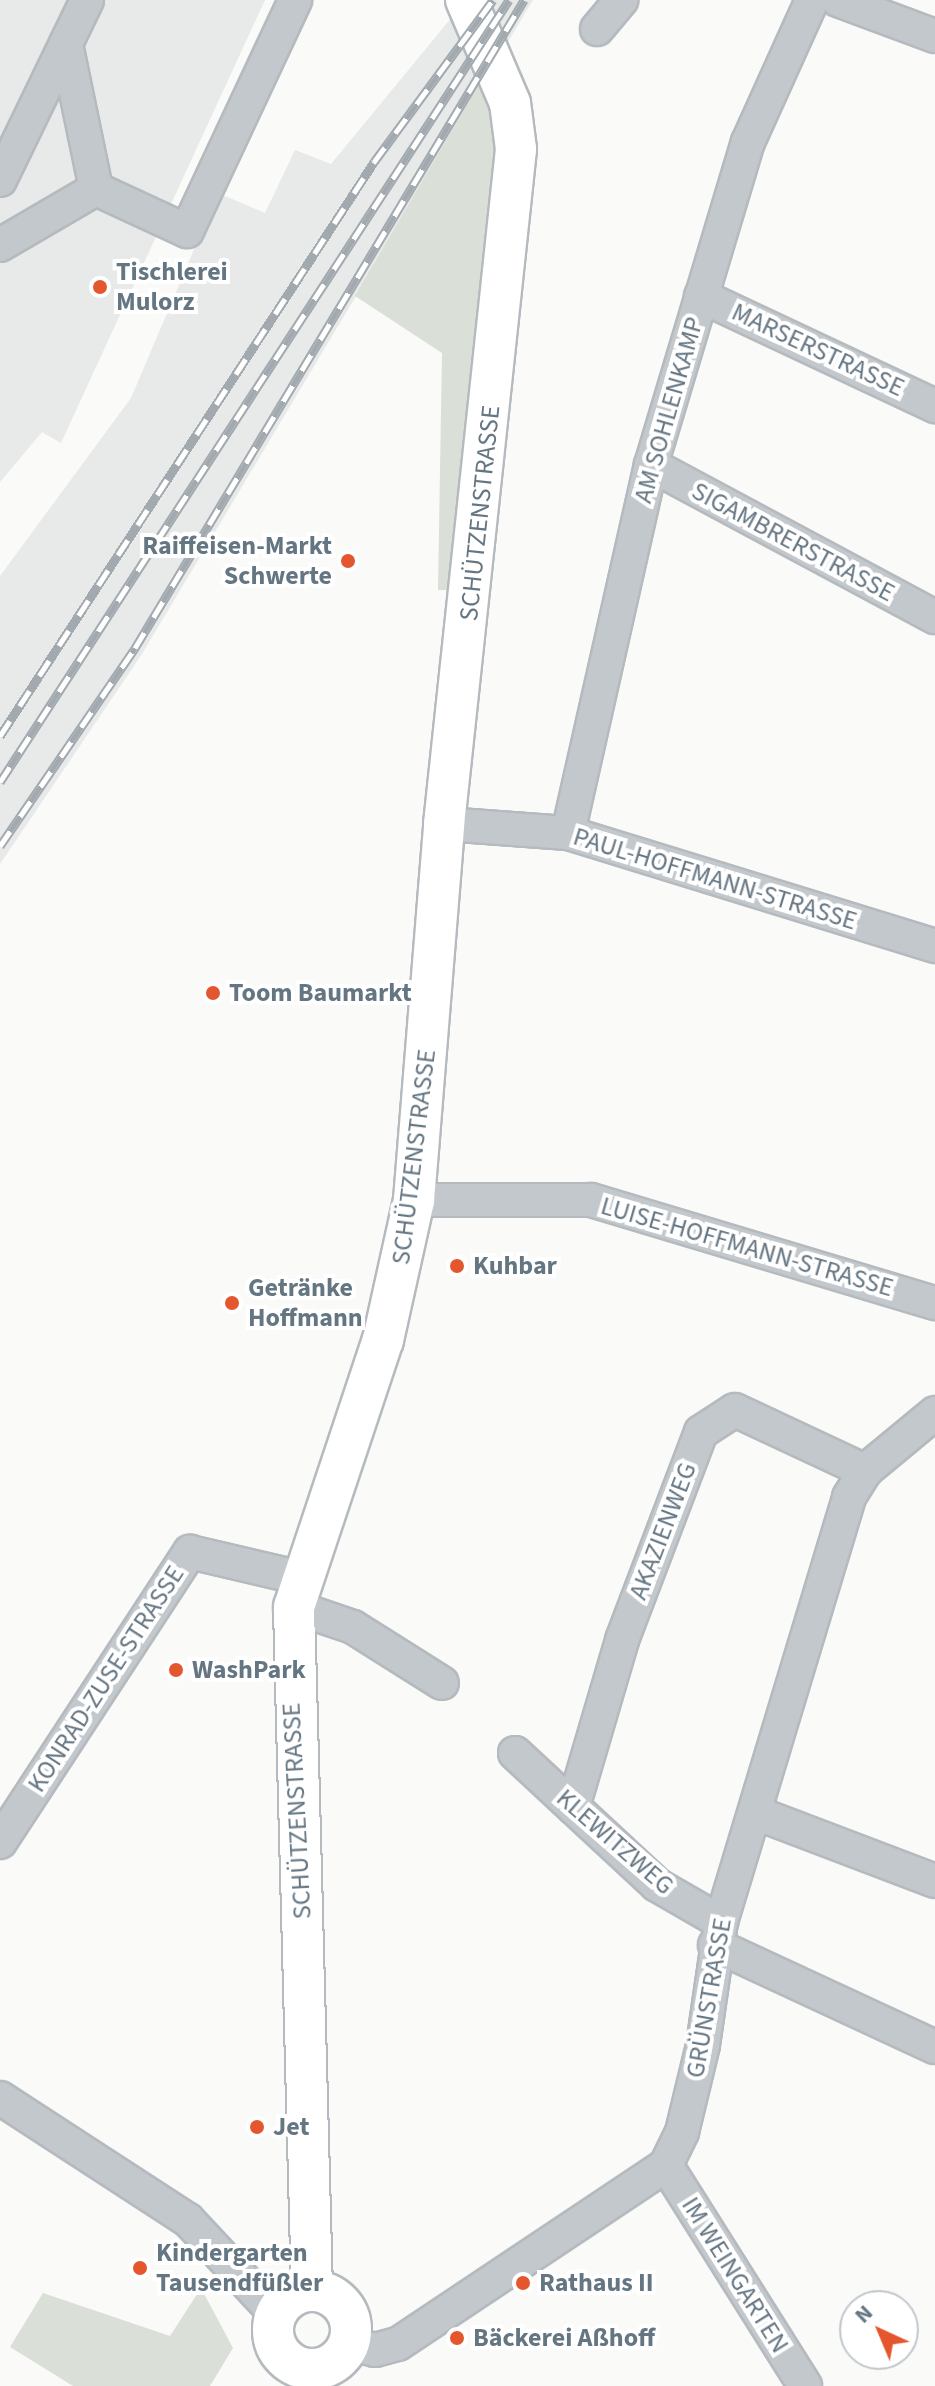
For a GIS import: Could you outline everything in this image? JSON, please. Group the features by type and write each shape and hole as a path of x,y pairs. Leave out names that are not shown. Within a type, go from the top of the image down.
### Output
{"main road":[{"name":"SCHÜTZENSTRASSE","path":"312,2291 297,1592 383,1340 414,1200 444,824 514,189 512,118 496,61 466,0"},
{"path":"312,2291 344,2308 349,2343 342,2356 317,2378 281,2353 277,2315 285,2302 312,2291"}],"street":[{"path":"0,180 87,0"},
{"path":"96,189 187,231 295,0"},
{"path":"597,29 621,0"},
{"name":"AM SOHLENKAMP","path":"568,833 651,465 748,142 812,0"},
{"path":"838,0 935,36"},
{"path":"66,44 96,189"},
{"path":"0,245 96,189"},
{"name":"MARSERSTRASSE","path":"701,296 935,406"},
{"name":"SIGAMBRERSTRASSE","path":"651,465 935,617"},
{"name":"PAUL-HOFFMANN-STRASSE","path":"444,824 568,833 935,946"},
{"name":"LUISE-HOFFMANN-STRASSE","path":"414,1200 591,1200 935,1303"},
{"name":"AKAZIENWEG","path":"573,1807 622,1640 701,1432 735,1410 865,1471"},
{"name":"GRÜNSTRASSE","path":"666,2165 682,2132 703,2045 718,1934 849,1497 865,1471 935,1413"},
{"name":"KONRAD-ZUSE-STRASSE","path":"0,1842 190,1552 232,1558 297,1592"},
{"path":"297,1592 442,1683"},
{"name":"KLEWITZWEG","path":"515,1753 657,1885 718,1934 935,2047"},
{"path":"756,1813 935,1881"},
{"path":"0,2098 188,2220 277,2315"},
{"path":"349,2343 375,2350 398,2344 666,2165"},
{"name":"IM WEINGARTEN","path":"666,2165 805,2386"}],"shaded area":[{"path":"0,0 265,0 61,443 42,432 0,482"},
{"path":"466,0 533,0 142,654 0,864 0,576 131,398 218,193 265,213 295,150 331,164"},
{"path":"486,72 499,122 451,590 438,590 442,353 355,296"},
{"path":"201,2288 233,2348 210,2386 73,2386 10,2347 43,2293 170,2336"}],"railway":[{"path":"0,736 374,162 493,0"},
{"path":"0,782 509,0"},
{"path":"0,846 135,648 524,0"}],"place":[{"name":"Tischlerei Mulorz","path":"100,287"},
{"name":"Raiffeisen-Markt Schwerte","path":"348,561"},
{"name":"Toom Baumarkt","path":"213,993"},
{"name":"Kuhbar","path":"457,1266"},
{"name":"Getränke Hoffmann","path":"232,1303"},
{"name":"WashPark","path":"176,1670"},
{"name":"Jet","path":"257,2127"},
{"name":"Kindergarten Tausendfüßler","path":"140,2268"},
{"name":"Rathaus II","path":"523,2283"},
{"name":"Bäckerei Aßhoff","path":"457,2338"}]}
